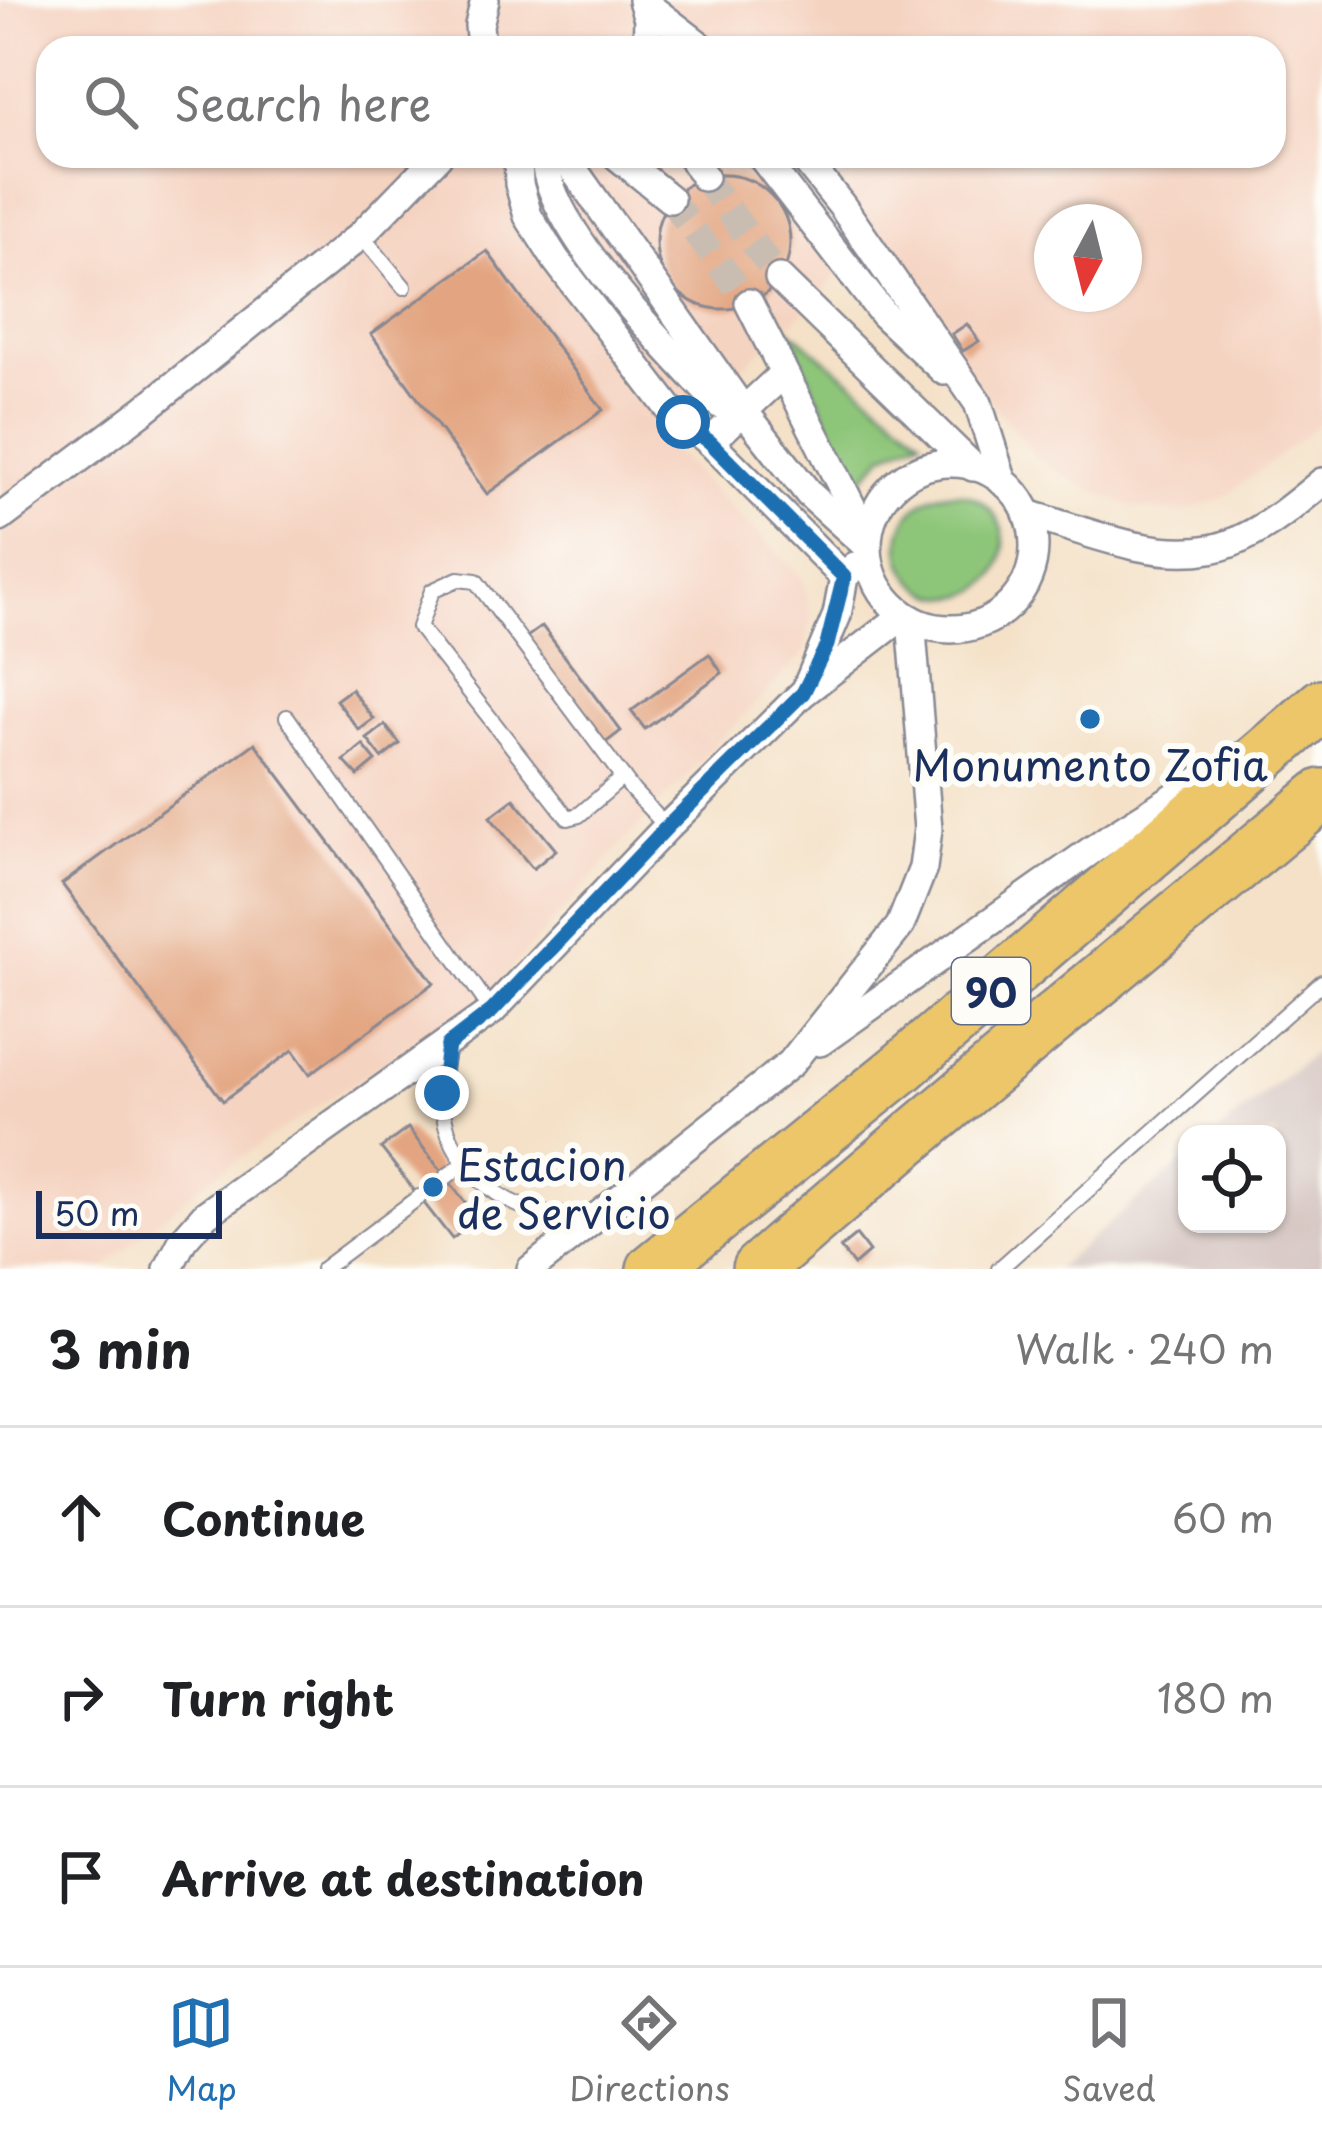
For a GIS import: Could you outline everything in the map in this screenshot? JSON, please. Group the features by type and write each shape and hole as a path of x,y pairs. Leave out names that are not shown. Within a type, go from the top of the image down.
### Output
{"highway":[{"name":"90","path":"653,1269 900,1069 1322,705"},
{"name":"90","path":"758,1269 933,1116 1322,796"}],"street":[{"path":"643,1 650,36"},
{"path":"643,1 688,36"},
{"path":"481,36 482,2"},
{"path":"0,518 145,409 361,235 426,168"},
{"path":"518,168 528,216 671,411 710,442 844,577"},
{"path":"545,168 554,198 593,260 809,494 868,546"},
{"path":"572,168 739,415"},
{"path":"632,168 670,199"},
{"path":"770,168 883,314 977,403"},
{"path":"749,303 868,546 875,581 907,617 950,629 990,620 1007,608 1029,574 1033,533 1027,514 1003,482 977,403 812,168"},
{"path":"779,278 973,466 1003,482"},
{"path":"710,442 782,374"},
{"path":"803,693 827,645 844,577 868,546 877,508 897,483 925,468 973,466"},
{"path":"1027,514 1165,550 1210,549 1240,539 1322,482"},
{"path":"168,1269 183,1240 205,1216 492,1011 803,693 907,617"},
{"path":"791,1063 900,926 923,868 928,829 907,617"},
{"path":"531,1269 791,1063 1108,838 1227,764 1282,739"}],"lane":[{"path":"361,235 404,287"},
{"path":"622,777 579,815 568,818 419,627 432,591 458,579 476,581 622,777 667,827"},
{"path":"287,718 492,1011"},
{"path":"999,1269 1322,982"},
{"path":"448,1045 442,1093 448,1132 463,1164 504,1201 552,1216 601,1210"},
{"path":"446,1177 463,1164"},
{"path":"323,1269 419,1197"}],"shaded area":[{"path":"0,0 1322,0 1322,422 1224,498 1182,512 1132,507 1038,459 949,351 870,240 807,309 661,440 803,578 812,618 804,653 625,840 493,990 204,1182 103,1269 0,1269"},
{"path":"1322,1046 1322,1269 1055,1269 1178,1166 1178,1233 1286,1233 1286,1125 1227,1125"}],"green space":[{"path":"787,328 922,438 885,454 857,485"},
{"path":"952,493 972,497 989,508 1000,525 1004,545 1000,565 989,582 972,593 952,597 932,593 915,582 904,565 900,545 904,525 915,508 932,497"}],"building":[{"path":"723,175 749,180 770,195 785,216 790,242 785,268 770,289 749,304 723,309 697,304 676,289 661,268 656,242 661,216 676,195 697,180"},
{"path":"487,251 603,410 487,494 371,334"},
{"path":"967,324 979,341 963,351 952,334"},
{"path":"542,626 621,731 604,744 524,639"},
{"path":"709,654 722,673 645,729 631,711"},
{"path":"351,689 374,719 359,730 336,700"},
{"path":"385,725 400,744 382,758 367,739"},
{"path":"255,743 434,983 310,1074 293,1050 223,1101 62,884"},
{"path":"363,745 376,761 358,776 344,761"},
{"path":"514,799 556,850 533,869 490,817"},
{"name":"Estacion de Servicio","path":"408,1128 478,1219 452,1239 381,1148"},
{"path":"856,1235 869,1252 854,1265 840,1248"}],"tunnel":[{"path":"704,177 779,278"},
{"path":"670,199 749,303"}],"place":[{"name":"Monumento Zofia","path":"1090,719"},
{"name":"Estacion de Servicio","path":"433,1187"}],"route":[{"path":"442,1093 448,1045 492,1011 803,693 827,645 844,577 710,442 683,422"}]}
